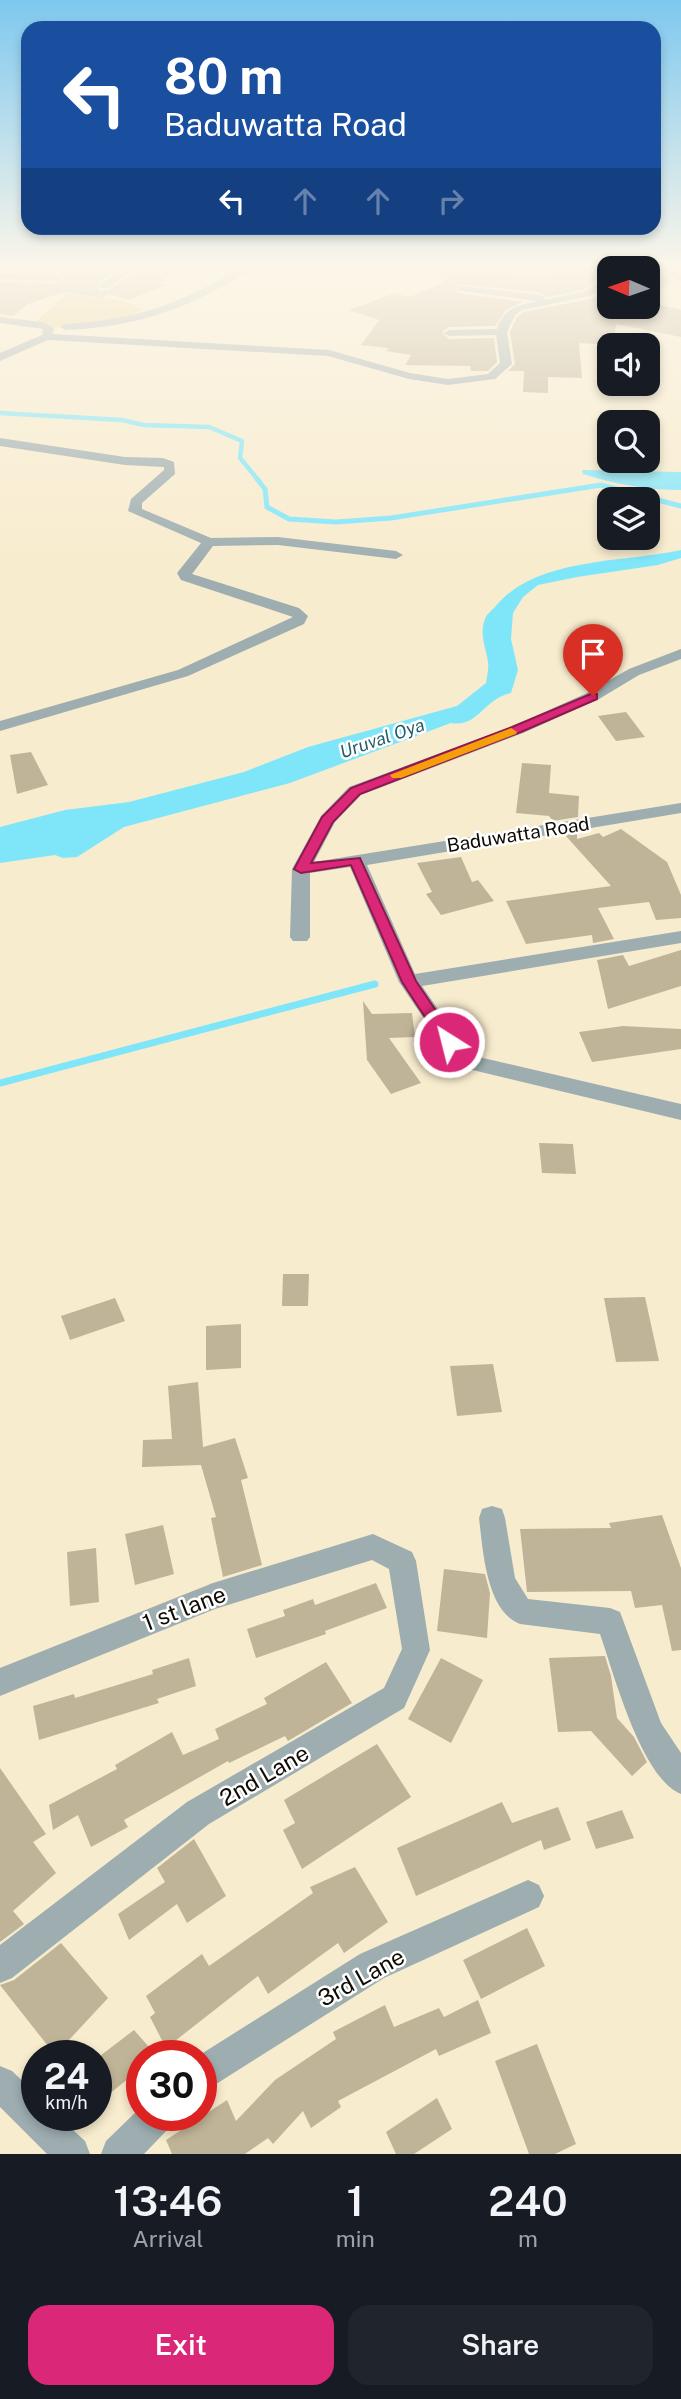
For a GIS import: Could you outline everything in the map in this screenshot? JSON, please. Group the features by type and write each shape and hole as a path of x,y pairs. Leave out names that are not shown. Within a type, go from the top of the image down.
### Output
{"street":[{"path":"380,368 409,376 448,382 491,377 502,368"},
{"path":"0,442 170,465 170,471 136,502 135,510 209,542 278,541 396,555"},
{"path":"0,726 183,673 299,621 301,616 294,611 186,577 184,573 209,542"},
{"path":"300,937 301,869 327,820 355,791 517,730 593,696 634,671 681,654"},
{"name":"Baduwatta Road","path":"301,869 681,808"},
{"path":"356,861 409,982 463,1061 681,1112"},
{"path":"409,982 681,937"},
{"path":"492,1518 502,1582 520,1611 610,1622 649,1732 681,1779"},
{"name":"1 st lane","path":"0,1682 213,1596 373,1547"},
{"name":"2nd Lane","path":"0,1966 198,1813 394,1698 416,1650 402,1561 373,1547"},
{"name":"3rd Lane","path":"217,2064 372,1966 528,1896"},
{"path":"0,2083 72,2154"},
{"path":"119,2154 142,2131"}],"water":[{"path":"582,470 597,470 597,473 681,472 681,490 619,483 583,474"},
{"path":"681,550 681,558 658,565 538,585 523,597 513,613 511,639 518,670 511,693 501,696 468,721 451,723 290,783 124,827 77,857 63,858 55,855 0,863 0,827 65,810 129,802 244,772 308,747 457,706 486,683 488,665 483,625 488,614 512,591 556,570"}],"building":[{"path":"470,368 491,368 488,371 471,371"},
{"path":"511,368 581,368 582,378 548,377 548,393 523,392 524,371 508,371"},
{"path":"626,712 645,737 616,741 598,716"},
{"path":"31,752 48,785 17,794 10,755"},
{"path":"522,763 551,765 549,793 579,796 578,817 553,821 549,816 516,813"},
{"path":"621,829 667,862 681,895 681,918 656,920 649,902 598,908 614,939 593,943 592,935 526,944 506,901 611,886 565,835 577,833 577,839 599,833 603,837"},
{"path":"461,857 472,882 478,880 494,901 441,915 426,894 432,892 417,863"},
{"path":"681,950 681,986 608,1009 597,960 623,955 629,966"},
{"path":"363,1001 372,1014 412,1013 415,1037 389,1038 421,1083 391,1094 367,1060"},
{"path":"623,1026 681,1029 681,1049 592,1062 579,1032"},
{"path":"539,1143 573,1144 576,1174 542,1173"},
{"path":"283,1274 309,1274 308,1306 282,1306"},
{"path":"645,1297 659,1361 616,1362 604,1298"},
{"path":"115,1298 125,1321 70,1340 61,1316"},
{"path":"241,1324 241,1368 206,1370 206,1326"},
{"path":"493,1364 502,1412 457,1416 450,1366"},
{"path":"198,1382 203,1447 235,1438 248,1478 241,1480 262,1565 223,1577 211,1518 216,1517 201,1465 142,1467 143,1440 172,1439 168,1386"},
{"path":"662,1515 681,1568 681,1650 672,1651 662,1605 635,1608 631,1591 527,1592 520,1529 611,1528 609,1523"},
{"path":"163,1525 174,1574 135,1585 125,1534"},
{"path":"96,1548 99,1602 70,1606 67,1552"},
{"path":"444,1569 485,1574 490,1593 487,1638 437,1631"},
{"path":"376,1583 387,1608 325,1631 326,1634 256,1658 247,1629 285,1616 283,1610 313,1599 315,1605"},
{"path":"605,1656 617,1718 634,1737 647,1762 632,1776 591,1731 558,1732 549,1658"},
{"path":"189,1658 196,1686 157,1699 159,1703 39,1740 33,1706 74,1694 75,1698 153,1674 152,1670"},
{"path":"441,1658 483,1680 451,1743 408,1719"},
{"path":"326,1662 352,1703 288,1741 285,1736 229,1763 228,1761 124,1820 128,1827 91,1847 78,1815 53,1830 49,1805 117,1769 115,1765 172,1732 183,1755 219,1739 215,1729 267,1704 264,1698"},
{"path":"377,1744 411,1797 302,1869 283,1830 295,1823 284,1800"},
{"path":"0,1768 46,1834 33,1842 56,1873 13,1911 24,1924 0,1942"},
{"path":"502,1802 512,1823 558,1807 571,1840 544,1850 541,1840 416,1896 397,1848"},
{"path":"622,1810 634,1838 596,1849 586,1822"},
{"path":"194,1839 226,1896 187,1923 177,1904 129,1940 118,1914 165,1882 157,1868"},
{"path":"355,1867 388,1922 344,1953 338,1943 268,1994 258,1976 176,2040 162,2040 150,2017 155,2013 146,1996 202,1954 209,1966 313,1893 310,1887"},
{"path":"527,1928 545,1966 481,1999 463,1960"},
{"path":"61,1943 108,1998 69,2040 43,2040 0,1985 14,1980"},
{"path":"478,2000 491,2033 439,2056 436,2049 338,2101 341,2107 311,2128 303,2111 273,2144 268,2138 245,2154 172,2154 166,2140 180,2131 217,2131 217,2107 227,2100 236,2121 275,2080 336,2039 333,2032 385,2005 394,2027 439,2008 444,2017"},
{"path":"134,2030 143,2040 126,2040 126,2081 112,2092 112,2047"},
{"path":"537,2044 576,2144 555,2154 529,2154 495,2061"},
{"path":"437,2098 452,2129 414,2154 396,2154 386,2132"}],"waterway":[{"name":"Uruval Oya","path":"0,413 122,420 144,425 209,427 242,441 240,458 259,481"},
{"name":"Uruval Oya","path":"257,479 265,489 267,507 289,519 336,522 391,518 601,485 681,506"},
{"path":"0,1083 375,984"}],"slow traffic":[{"path":"397,775 511,732"}],"route":[{"path":"449,1042 409,982 356,861 301,869 327,820 355,791 517,730 593,696"}]}
